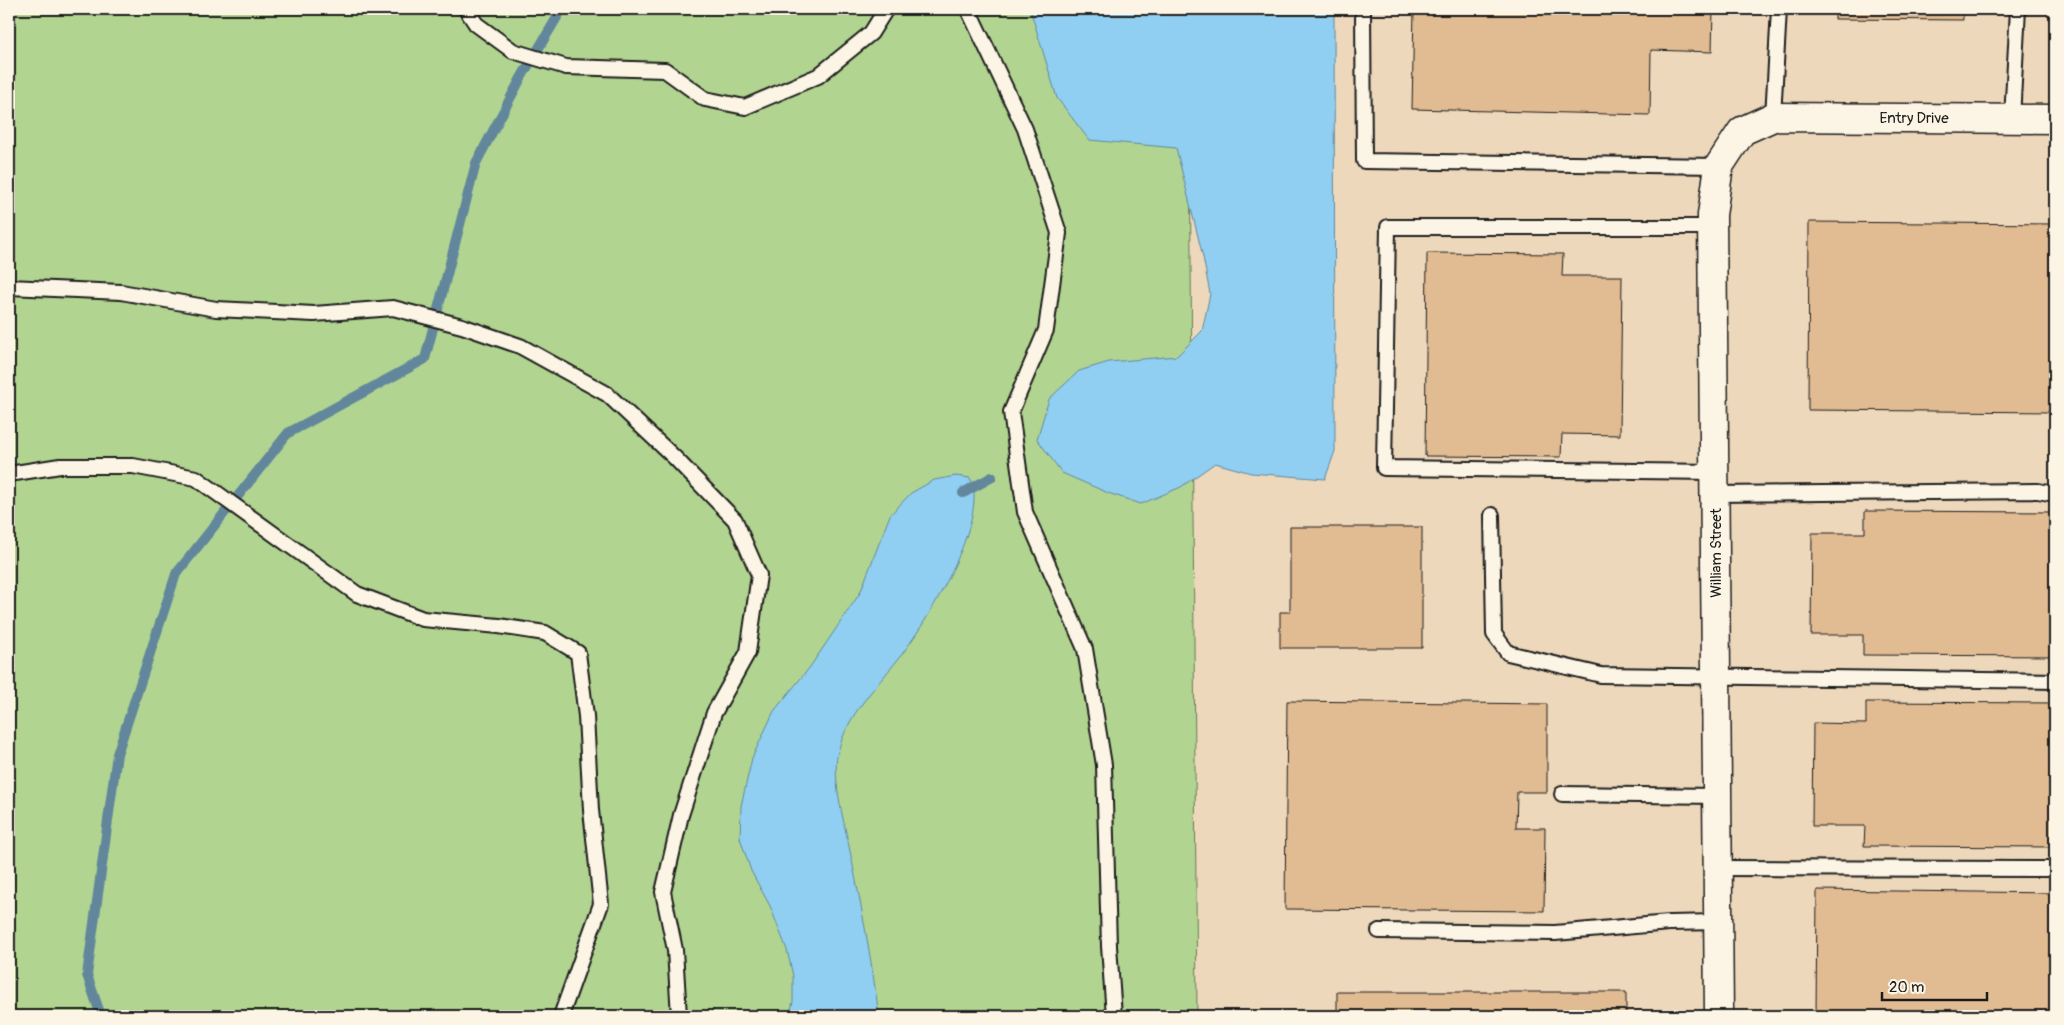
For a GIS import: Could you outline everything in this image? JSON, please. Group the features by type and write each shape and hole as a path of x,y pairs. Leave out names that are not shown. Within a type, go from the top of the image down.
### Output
{"street":[{"name":"William Street","path":"1719,1016 1712,214 1719,166 1742,131 1772,117"},
{"name":"Entry Drive","path":"1772,117 2055,119"}],"lane":[{"path":"466,9 476,24 512,51 566,67 665,70 705,99 745,107 818,76 871,33 886,9"},
{"path":"968,9 1026,129 1059,233 1046,330 1011,412 1025,512 1085,649 1104,765 1108,946 1114,1016"},
{"path":"1363,9 1364,160 1719,166"},
{"path":"1772,117 1778,9"},
{"path":"2012,118 2018,9"},
{"path":"1712,227 1388,227 1384,468 1715,483 2038,490 2055,494"},
{"path":"9,287 121,292 216,308 314,314 393,308 458,325 520,346 607,394 675,458 735,520 759,575 748,652 714,712 681,815 663,892 675,950 679,1016"},
{"path":"9,474 60,466 133,466 196,478 357,594 423,619 499,626 545,633 578,653 586,716 591,810 601,904 561,1016"},
{"path":"1492,514 1494,634 1508,653 1601,675 2055,681"},
{"path":"1562,794 1717,796"},
{"path":"1718,868 2055,869"},
{"path":"1379,931 1555,933 1669,923 1718,922"}],"shaded area":[{"path":"1189,9 2055,9 2055,1016 1197,1016"}],"green space":[{"path":"9,9 1189,9 1197,1016 9,1016"}],"water":[{"path":"1030,9 1334,9 1335,451 1325,479 1251,473 1215,463 1181,487 1141,504 1108,493 1062,473 1037,439 1049,399 1079,371 1109,362 1177,356 1202,331 1210,294 1203,257 1176,148 1089,140 1057,98"},
{"path":"956,476 970,478 974,496 971,518 964,544 952,571 924,622 899,658 855,713 843,738 836,763 840,804 863,916 879,1016 789,1016 793,1002 793,976 787,950 770,906 751,871 740,838 741,806 752,758 774,711 810,667 860,593 890,515 911,493 934,480"}],"building":[{"path":"1414,9 1713,9 1712,52 1651,50 1650,115 1412,109"},
{"path":"1835,9 1963,9 1963,20 1835,19"},
{"path":"1809,222 2055,224 2055,412 1808,410"},
{"path":"1427,253 1563,254 1562,276 1622,276 1620,435 1562,434 1561,457 1425,456"},
{"path":"1865,511 2055,512 2055,656 1863,655 1863,635 1811,635 1812,533 1865,533"},
{"path":"1290,527 1422,527 1422,648 1280,648 1280,612 1290,612"},
{"path":"1287,701 1547,704 1547,792 1517,792 1516,828 1545,828 1544,911 1285,909"},
{"path":"1866,702 2055,703 2055,847 1864,846 1865,826 1812,826 1813,723 1866,724"},
{"path":"1817,890 2055,893 2055,1016 1816,1016"},
{"path":"1337,992 1626,992 1626,1016 1337,1016"}],"waterway":[{"path":"101,1016 87,975 117,754 176,574 288,433 425,359 476,163 521,78 562,9"},
{"path":"963,493 992,477"}]}
